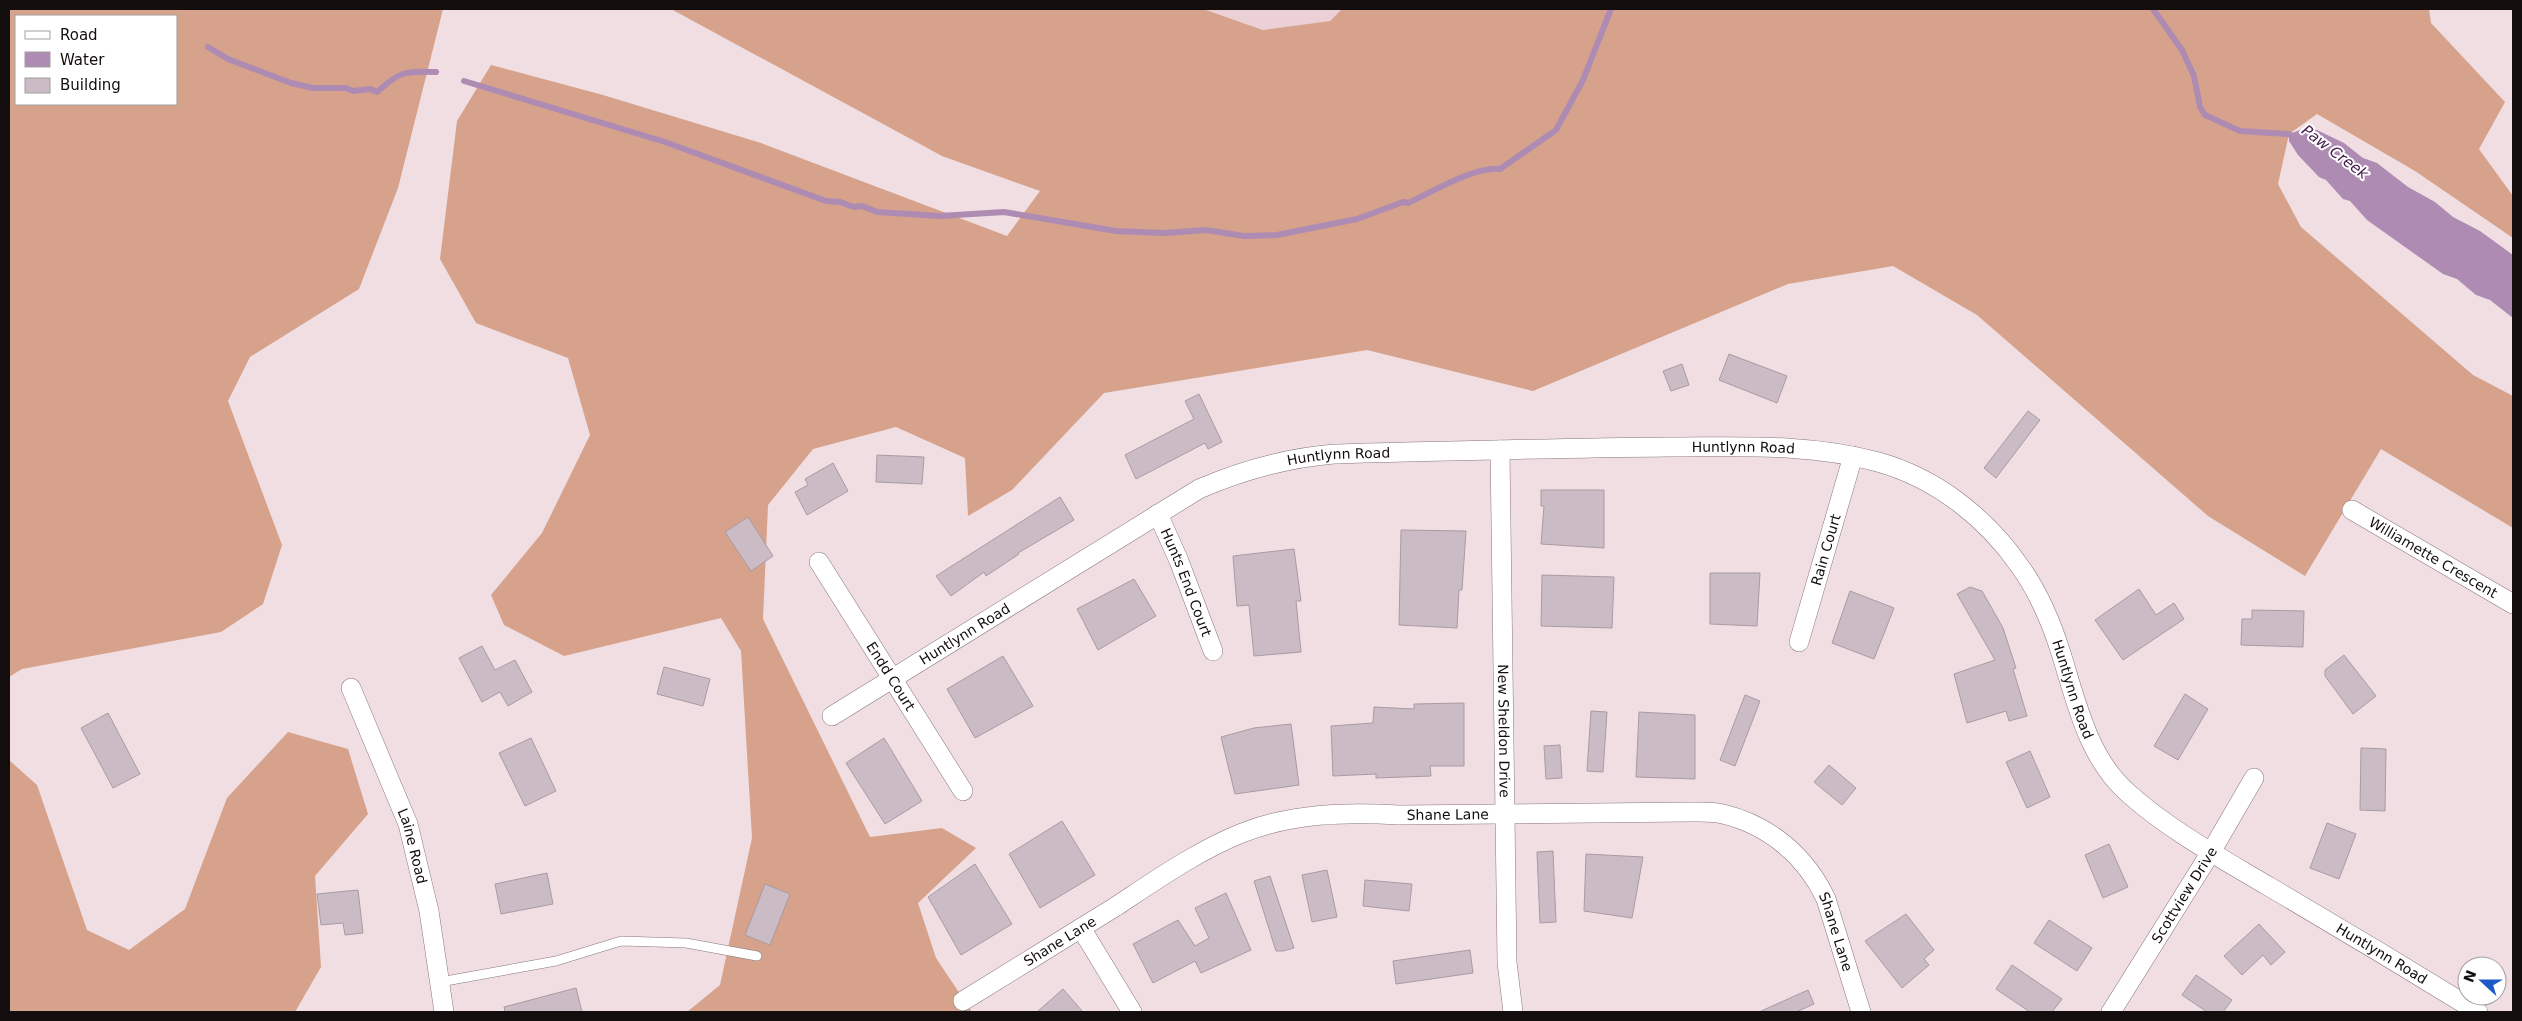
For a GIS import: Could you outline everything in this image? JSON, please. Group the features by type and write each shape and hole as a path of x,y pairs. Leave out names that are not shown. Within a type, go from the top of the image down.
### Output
{"street":[{"name":"Huntlynn Road","path":"832,716 1199,489 1232,475 1300,456 1500,450 1764,447 1821,450 1879,462 1924,480 1952,497 1978,518 2000,542 2021,568 2040,602 2058,644 2094,749 2107,770 2127,792 2211,852 2478,1012"},
{"name":"New Sheldon Drive","path":"1500,450 1507,962 1513,1012"},
{"name":"Rain Court","path":"1799,642 1853,456"},
{"name":"Williamette Crescent","path":"2352,510 2513,604"},
{"name":"Hunts End Court","path":"1158,514 1179,561 1213,651"},
{"name":"Endd Court","path":"819,562 963,791"},
{"name":"Laine Road","path":"351,688 408,824 427,902 444,1012"},
{"name":"Scottview Drive","path":"2111,1012 2211,852 2254,778"},
{"name":"Shane Lane","path":"963,1000 1187,860 1243,833 1267,825 1321,814 1351,812 1399,816 1505,813 1689,812 1721,814 1763,829 1801,859 1820,886 1842,947 1861,1012"},
{"path":"1081,928 1132,1012"}],"lane":[{"path":"440,982 556,961 622,941 686,943 757,956"}],"shaded area":[{"path":"9,9 443,9 398,188 359,289 250,357 228,401 282,545 263,604 221,632 22,669 9,677"},
{"path":"671,9 1203,9 1263,30 1330,21 1342,9 2429,9 2431,23 2505,102 2479,149 2513,196 2513,238 2415,171 2317,114 2289,134 2278,184 2301,227 2473,375 2513,396 2513,528 2381,449 2305,576 2208,516 1977,315 1893,266 1788,284 1533,391 1367,350 1104,393 1012,490 968,516 965,458 896,427 813,449 768,505 763,619 870,837 942,828 976,848 918,903 936,958 972,1012 687,1012 720,985 752,838 741,651 721,618 564,656 504,625 491,595 542,533 590,435 568,358 476,323 440,259 457,121 491,65 603,95 761,143 1007,236 1040,191 942,156"},
{"path":"1203,9 1342,9 1330,21 1263,30"},
{"path":"288,732 348,749 368,814 315,876 321,967 295,1012 9,1012 9,760 37,785 87,930 129,950 185,909 227,798"}],"water":[{"path":"2306,128 2317,130 2344,143 2363,158 2377,163 2408,187 2435,202 2453,217 2480,231 2513,255 2513,318 2490,300 2476,295 2457,279 2443,274 2367,220 2350,201 2343,199 2326,180 2319,177 2298,155 2289,141 2289,134"}],"building":[{"path":"1729,354 1787,376 1777,403 1719,380"},
{"path":"1682,364 1689,385 1671,391 1663,371"},
{"path":"1199,394 1222,442 1208,449 1205,443 1136,479 1125,455 1194,419 1185,401"},
{"path":"2028,411 2040,420 1996,478 1984,468"},
{"path":"877,455 924,457 922,484 876,482"},
{"path":"833,463 848,491 807,515 795,492 808,485 805,479"},
{"path":"1541,490 1604,490 1604,548 1541,544 1544,506 1541,506"},
{"path":"1060,497 1074,520 1018,553 986,576 984,572 951,596 936,576"},
{"path":"748,517 773,556 751,571 725,532"},
{"path":"1401,530 1466,531 1462,590 1459,590 1457,628 1399,625"},
{"path":"1294,549 1301,601 1296,601 1301,652 1254,656 1249,605 1237,606 1233,556"},
{"path":"1710,573 1760,573 1757,626 1710,624"},
{"path":"1542,575 1614,577 1612,628 1541,626"},
{"path":"1134,579 1156,616 1098,650 1077,609"},
{"path":"1970,587 1982,591 2003,628 2016,668 2013,669 2027,716 2009,721 2006,711 1967,723 1954,674 1995,660 1957,594"},
{"path":"2139,589 2156,615 2174,603 2184,619 2123,660 2095,620"},
{"path":"1850,591 1894,608 1874,659 1832,643"},
{"path":"2252,610 2304,611 2303,647 2241,645 2242,619 2252,619"},
{"path":"482,646 495,670 515,660 532,692 508,706 500,692 482,702 459,658"},
{"path":"2344,655 2376,696 2353,714 2325,676 2325,670"},
{"path":"1003,656 1033,706 975,738 947,689"},
{"path":"664,667 710,679 703,706 657,694"},
{"path":"2185,694 2208,709 2178,760 2154,746"},
{"path":"1745,695 1760,701 1735,766 1720,760"},
{"path":"1464,703 1464,766 1430,766 1431,776 1376,778 1376,774 1333,776 1331,726 1373,723 1374,707 1414,709 1414,704"},
{"path":"1591,711 1607,712 1603,772 1587,771"},
{"path":"1639,712 1695,715 1695,779 1636,777"},
{"path":"108,713 140,774 113,788 81,728"},
{"path":"1291,724 1299,785 1235,794 1221,737 1254,728"},
{"path":"531,738 556,791 525,806 499,753"},
{"path":"884,738 922,801 885,824 846,763"},
{"path":"1560,745 1562,778 1546,779 1544,746"},
{"path":"2361,748 2386,749 2385,811 2360,810"},
{"path":"2030,751 2050,797 2027,808 2006,762"},
{"path":"1829,765 1856,788 1842,805 1814,782"},
{"path":"1062,821 1095,875 1040,908 1009,854"},
{"path":"2327,823 2356,834 2339,879 2310,868"},
{"path":"2109,844 2128,887 2103,898 2085,855"},
{"path":"1553,851 1556,922 1540,923 1537,852"},
{"path":"1586,854 1643,857 1632,918 1584,911"},
{"path":"975,864 1012,924 961,955 928,897"},
{"path":"1327,870 1337,917 1312,922 1302,875"},
{"path":"547,873 553,904 501,914 495,884"},
{"path":"1270,876 1294,948 1283,951 1276,951 1254,881"},
{"path":"1365,880 1412,884 1409,911 1363,906"},
{"path":"765,884 790,894 770,945 745,935"},
{"path":"358,890 363,933 345,935 343,923 321,925 317,894"},
{"path":"1226,893 1251,950 1201,973 1195,961 1153,983 1133,944 1178,920 1195,946 1209,938 1195,908"},
{"path":"1906,914 1934,950 1924,959 1929,965 1902,988 1865,941"},
{"path":"2049,920 2092,948 2077,971 2034,943"},
{"path":"2259,924 2285,952 2271,965 2263,955 2242,975 2224,956"},
{"path":"1470,950 1473,973 1396,984 1393,961"},
{"path":"2012,965 2062,999 2052,1012 2030,1012 1996,989"},
{"path":"2196,975 2232,1000 2223,1012 2207,1012 2182,995"},
{"path":"576,988 582,1012 505,1012 504,1007"},
{"path":"1063,989 1083,1012 1037,1012"},
{"path":"1808,990 1814,1004 1796,1012 1759,1012"}],"waterway":[{"path":"464,81 665,142 826,201 840,202 854,207 862,206 877,212 940,216 1004,212 1116,231 1164,233 1206,230 1244,236 1277,235 1357,219 1403,202 1408,203 1466,176 1490,169 1500,169 1556,130 1583,80 1611,9"},
{"name":"Paw Creek","path":"2153,9 2182,50 2194,76 2200,107 2205,115 2240,131 2289,134 2296,139"},
{"path":"208,47 228,59 291,83 313,88 346,88 353,91 370,89 377,92 398,76 410,72 436,72"}]}
